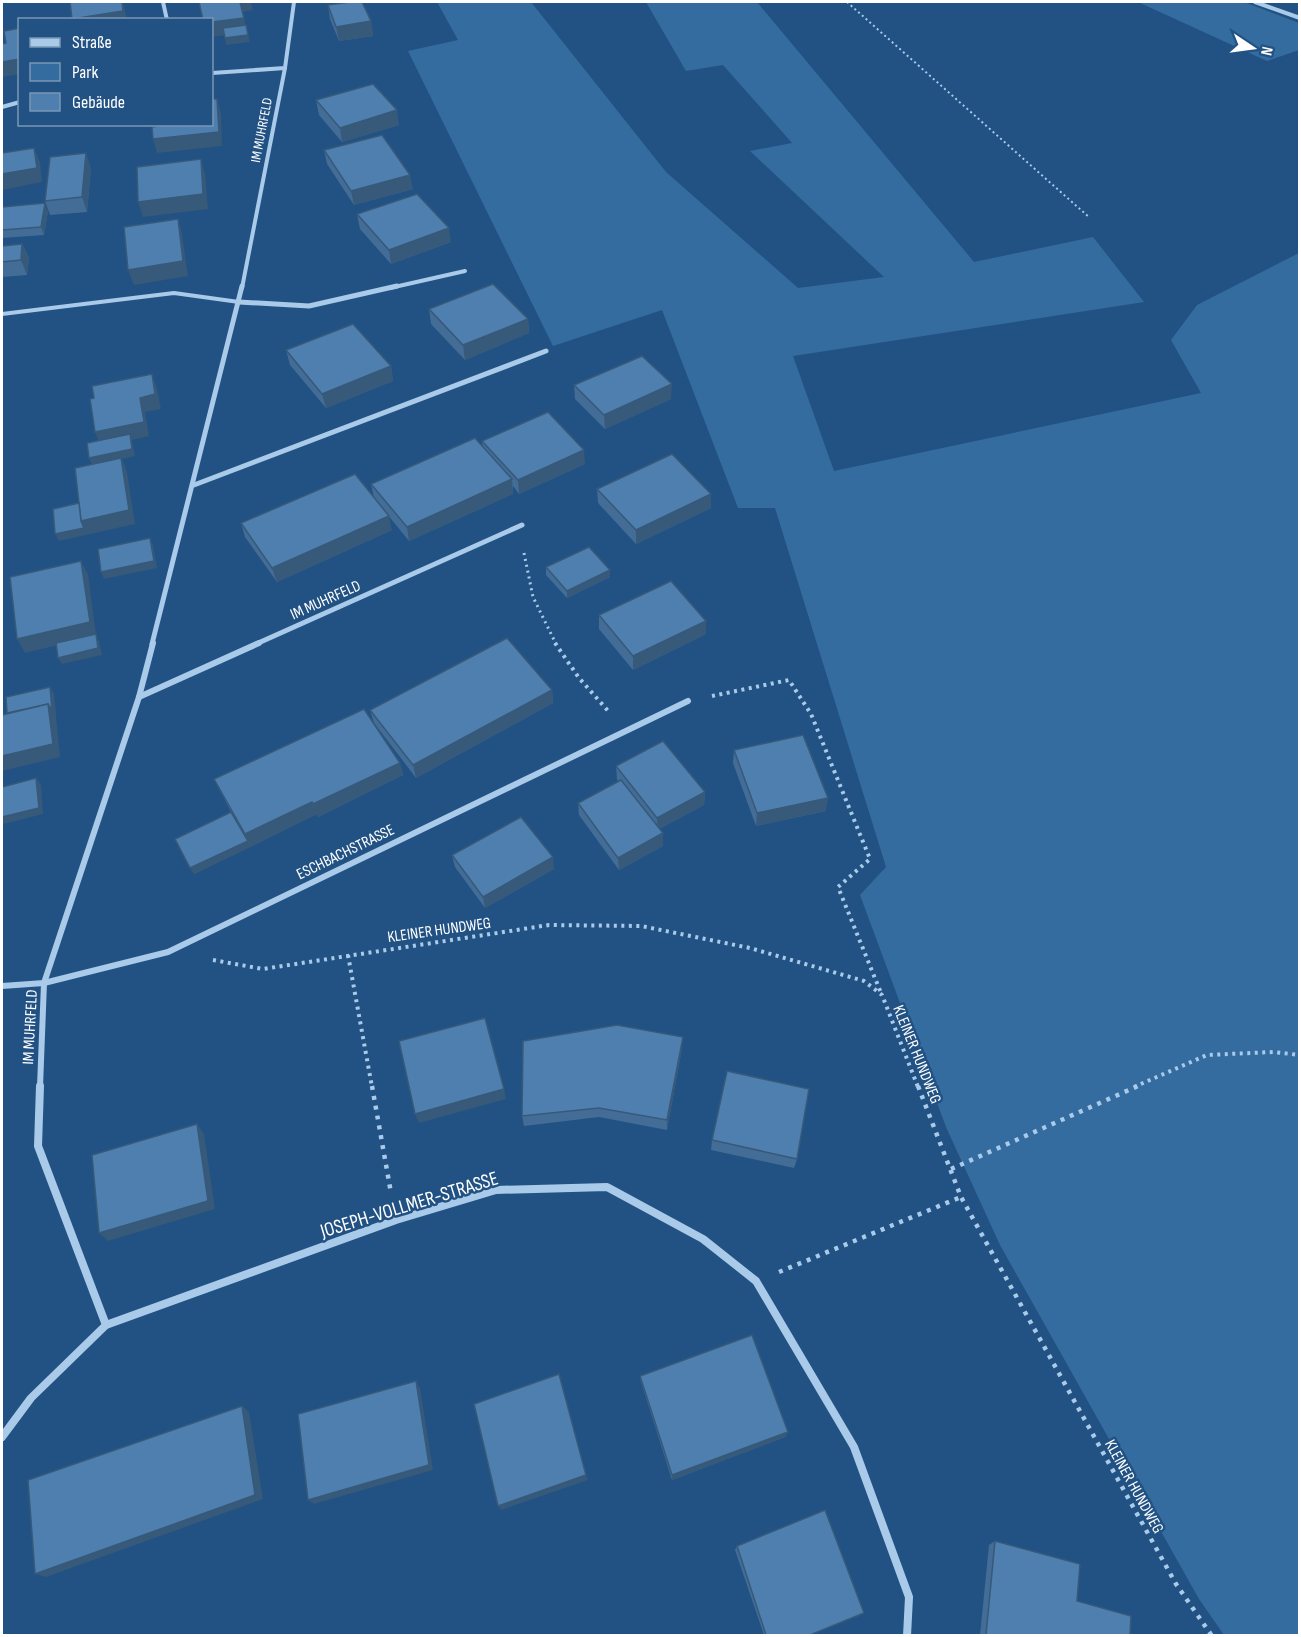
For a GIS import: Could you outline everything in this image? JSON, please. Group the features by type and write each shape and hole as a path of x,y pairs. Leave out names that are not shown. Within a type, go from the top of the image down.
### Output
{"street":[{"path":"163,2 167,18"},
{"name":"IM MUHRFELD","path":"106,1325 38,1146 45,984 139,697 194,485 239,302 285,68 294,2"},
{"path":"1255,2 1299,18"},
{"path":"213,73 285,68"},
{"path":"2,107 18,103"},
{"path":"239,302 309,306 465,271"},
{"path":"194,485 546,351"},
{"name":"IM MUHRFELD","path":"139,697 522,525"},
{"name":"ESCHBACHSTRASSE","path":"2,986 45,984 168,952 688,701"},
{"name":"JOSEPH-VOLLMER-STRASSE","path":"2,1437 31,1398 106,1325 396,1220 496,1190 607,1187 703,1239 756,1281 854,1447 909,1597 907,1635"}],"lane":[{"path":"2,314 174,292 239,302"}],"path":[{"path":"847,2 1090,218"},
{"path":"522,525 526,576 545,627 593,696 627,730"},
{"path":"688,701 789,680 795,688 811,714 870,859 838,886 882,995"},
{"name":"KLEINER HUNDWEG","path":"168,952 263,969 549,925 640,926 750,948 864,981 882,995 962,1197 1176,1584 1212,1635"},
{"path":"348,955 396,1220"},
{"path":"951,1168 1208,1055 1273,1052 1299,1055"},
{"path":"756,1281 962,1197"}],"green space":[{"path":"437,2 531,2 666,172 798,288 884,277 750,151 792,143 723,65 686,71 646,2 757,2 974,262 1093,237 1144,302 793,356 834,471 1201,393 1171,340 1197,305 1299,253 1299,1635 1224,1635 1199,1599 1000,1245 946,1127 860,895 886,867 775,508 738,508 662,310 553,346 408,51 458,40"},
{"path":"1138,2 1244,2 1299,23 1299,50 1267,61"}],"building":[{"path":"70,2 122,2 123,11 72,18"},
{"path":"199,2 240,2 244,18 213,22 213,18 203,18"},
{"path":"362,2 371,21 336,27 328,5"},
{"path":"246,25 248,35 225,38 223,28"},
{"path":"18,28 18,59 2,62 2,44 6,43 4,31"},
{"path":"373,84 397,110 340,128 316,100"},
{"path":"213,99 217,99 219,132 153,139 152,127 213,126"},
{"path":"382,135 410,175 351,191 324,150"},
{"path":"34,148 37,168 2,174 2,153"},
{"path":"86,153 82,197 45,201 50,157"},
{"path":"201,159 203,194 138,202 137,167"},
{"path":"417,194 449,228 389,250 357,214"},
{"path":"45,203 41,227 2,230 2,207"},
{"path":"178,219 183,261 128,270 124,227"},
{"path":"22,244 21,260 2,262 2,246"},
{"path":"493,284 528,319 463,345 429,309"},
{"path":"353,324 391,366 322,394 286,350"},
{"path":"642,356 672,384 604,415 574,385"},
{"path":"152,374 155,394 140,398 144,422 95,432 90,399 94,398 92,386"},
{"path":"548,412 584,450 518,480 482,441"},
{"path":"130,434 132,449 89,458 87,443"},
{"path":"475,438 512,479 407,527 371,484"},
{"path":"672,454 711,494 636,530 597,489"},
{"path":"121,458 129,510 81,521 75,468"},
{"path":"355,474 389,516 272,568 241,523"},
{"path":"79,503 84,528 55,534 53,509"},
{"path":"150,538 154,561 101,572 98,549"},
{"path":"589,547 610,570 567,591 546,567"},
{"path":"81,561 90,622 17,639 10,577"},
{"path":"671,581 706,621 633,656 599,615"},
{"path":"96,634 98,648 58,658 56,643"},
{"path":"507,638 552,690 413,765 370,710"},
{"path":"50,687 52,710 48,704 7,713 6,697"},
{"path":"48,704 53,744 2,756 2,715"},
{"path":"364,709 400,763 245,834 214,779"},
{"path":"803,735 828,798 757,813 734,750"},
{"path":"663,741 705,792 657,818 616,766"},
{"path":"36,778 39,808 2,817 2,787"},
{"path":"621,780 663,833 618,858 578,803"},
{"path":"231,812 248,841 190,868 175,839"},
{"path":"521,817 553,857 483,897 452,855"},
{"path":"485,1018 504,1089 415,1114 399,1041"},
{"path":"617,1025 683,1037 667,1120 599,1108 522,1116 523,1041"},
{"path":"727,1071 809,1089 797,1159 712,1140"},
{"path":"197,1124 208,1201 99,1233 92,1155"},
{"path":"752,1335 788,1432 672,1475 640,1376"},
{"path":"559,1374 586,1475 498,1506 474,1404"},
{"path":"416,1381 429,1465 308,1500 298,1414"},
{"path":"242,1406 255,1495 35,1574 28,1480"},
{"path":"825,1510 864,1613 810,1635 766,1635 737,1546"},
{"path":"995,1541 1080,1564 1077,1601 1131,1616 1130,1635 986,1635"}]}
